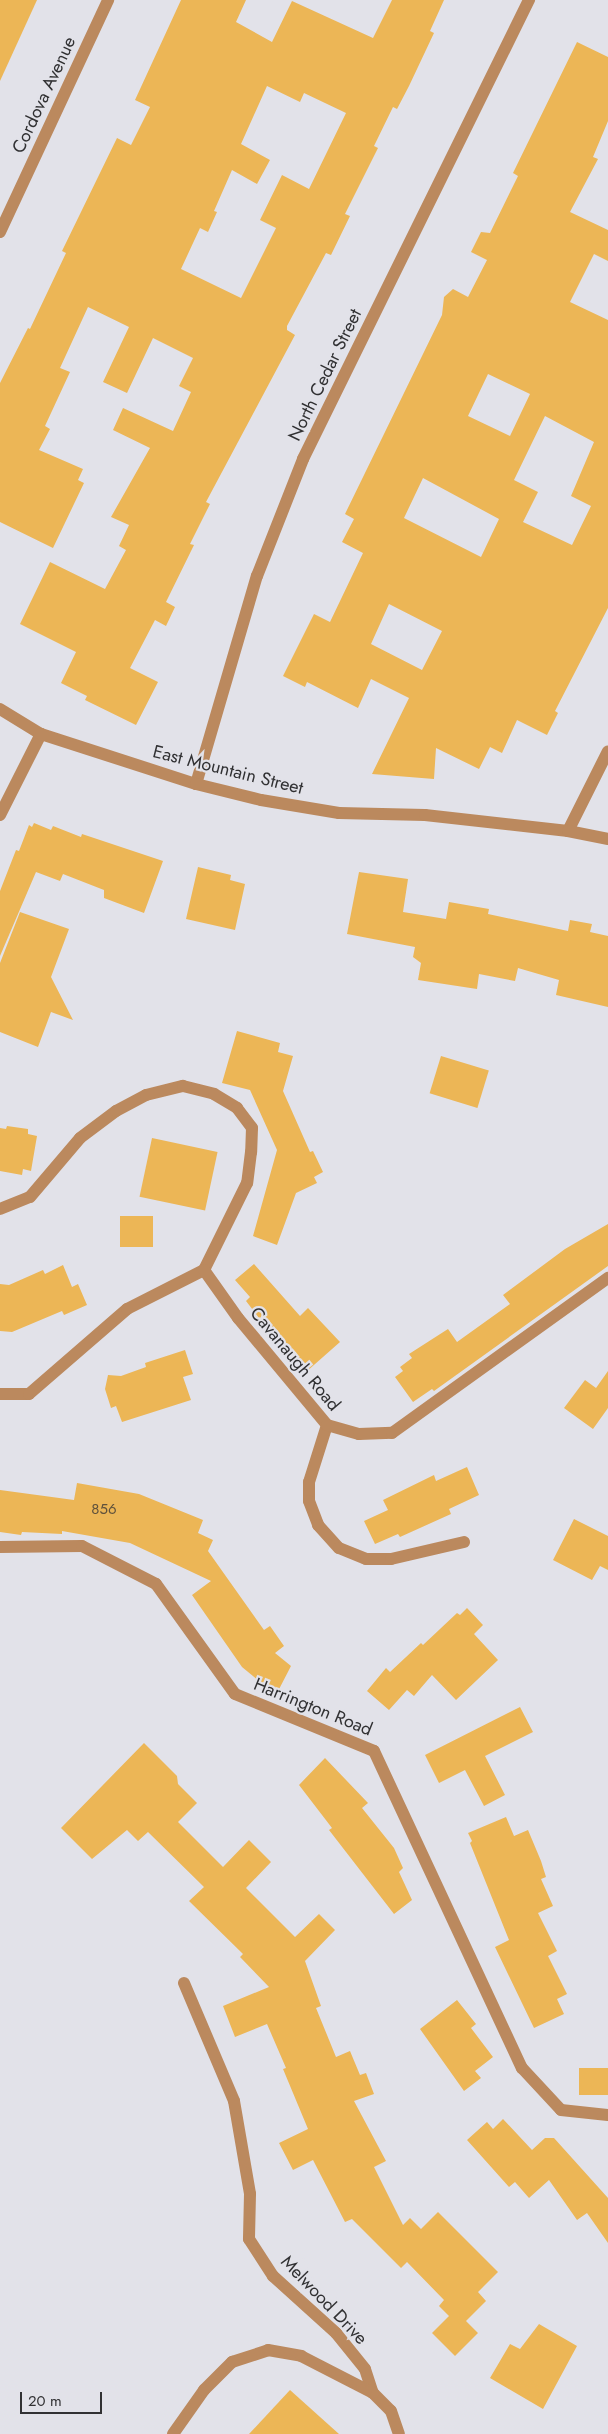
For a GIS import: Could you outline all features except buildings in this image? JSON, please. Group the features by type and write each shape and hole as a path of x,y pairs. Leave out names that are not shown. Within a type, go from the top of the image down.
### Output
{"street":[{"name":"Cordova Avenue","path":"0,232 108,0"},
{"name":"North Cedar Street","path":"196,784 257,576 304,459 529,0"},
{"name":"East Mountain Street","path":"0,709 41,734 196,784 261,800 339,813 425,816 568,831 608,839"},
{"path":"0,815 41,734"},
{"path":"568,831 608,751"},
{"path":"0,1209 30,1197 80,1138 116,1111 146,1095 183,1086 214,1094 237,1108 252,1128 247,1183 204,1270 127,1309 29,1394 0,1394"},
{"name":"Cavanaugh Road","path":"204,1270 238,1318 326,1425 360,1434 392,1433 608,1278"},
{"path":"326,1425 309,1482 309,1501 318,1525 339,1548 366,1559 391,1559 464,1542"},
{"name":"Harrington Road","path":"0,1548 82,1546 156,1584 235,1694 374,1751 522,2068 561,2110 608,2115"},
{"name":"Melwood Drive","path":"184,1982 234,2101 250,2194 249,2239 273,2276 336,2334 365,2369 373,2393 391,2411 399,2434"},
{"path":"173,2434 204,2390 232,2362 268,2350 301,2356 373,2393"}]}
